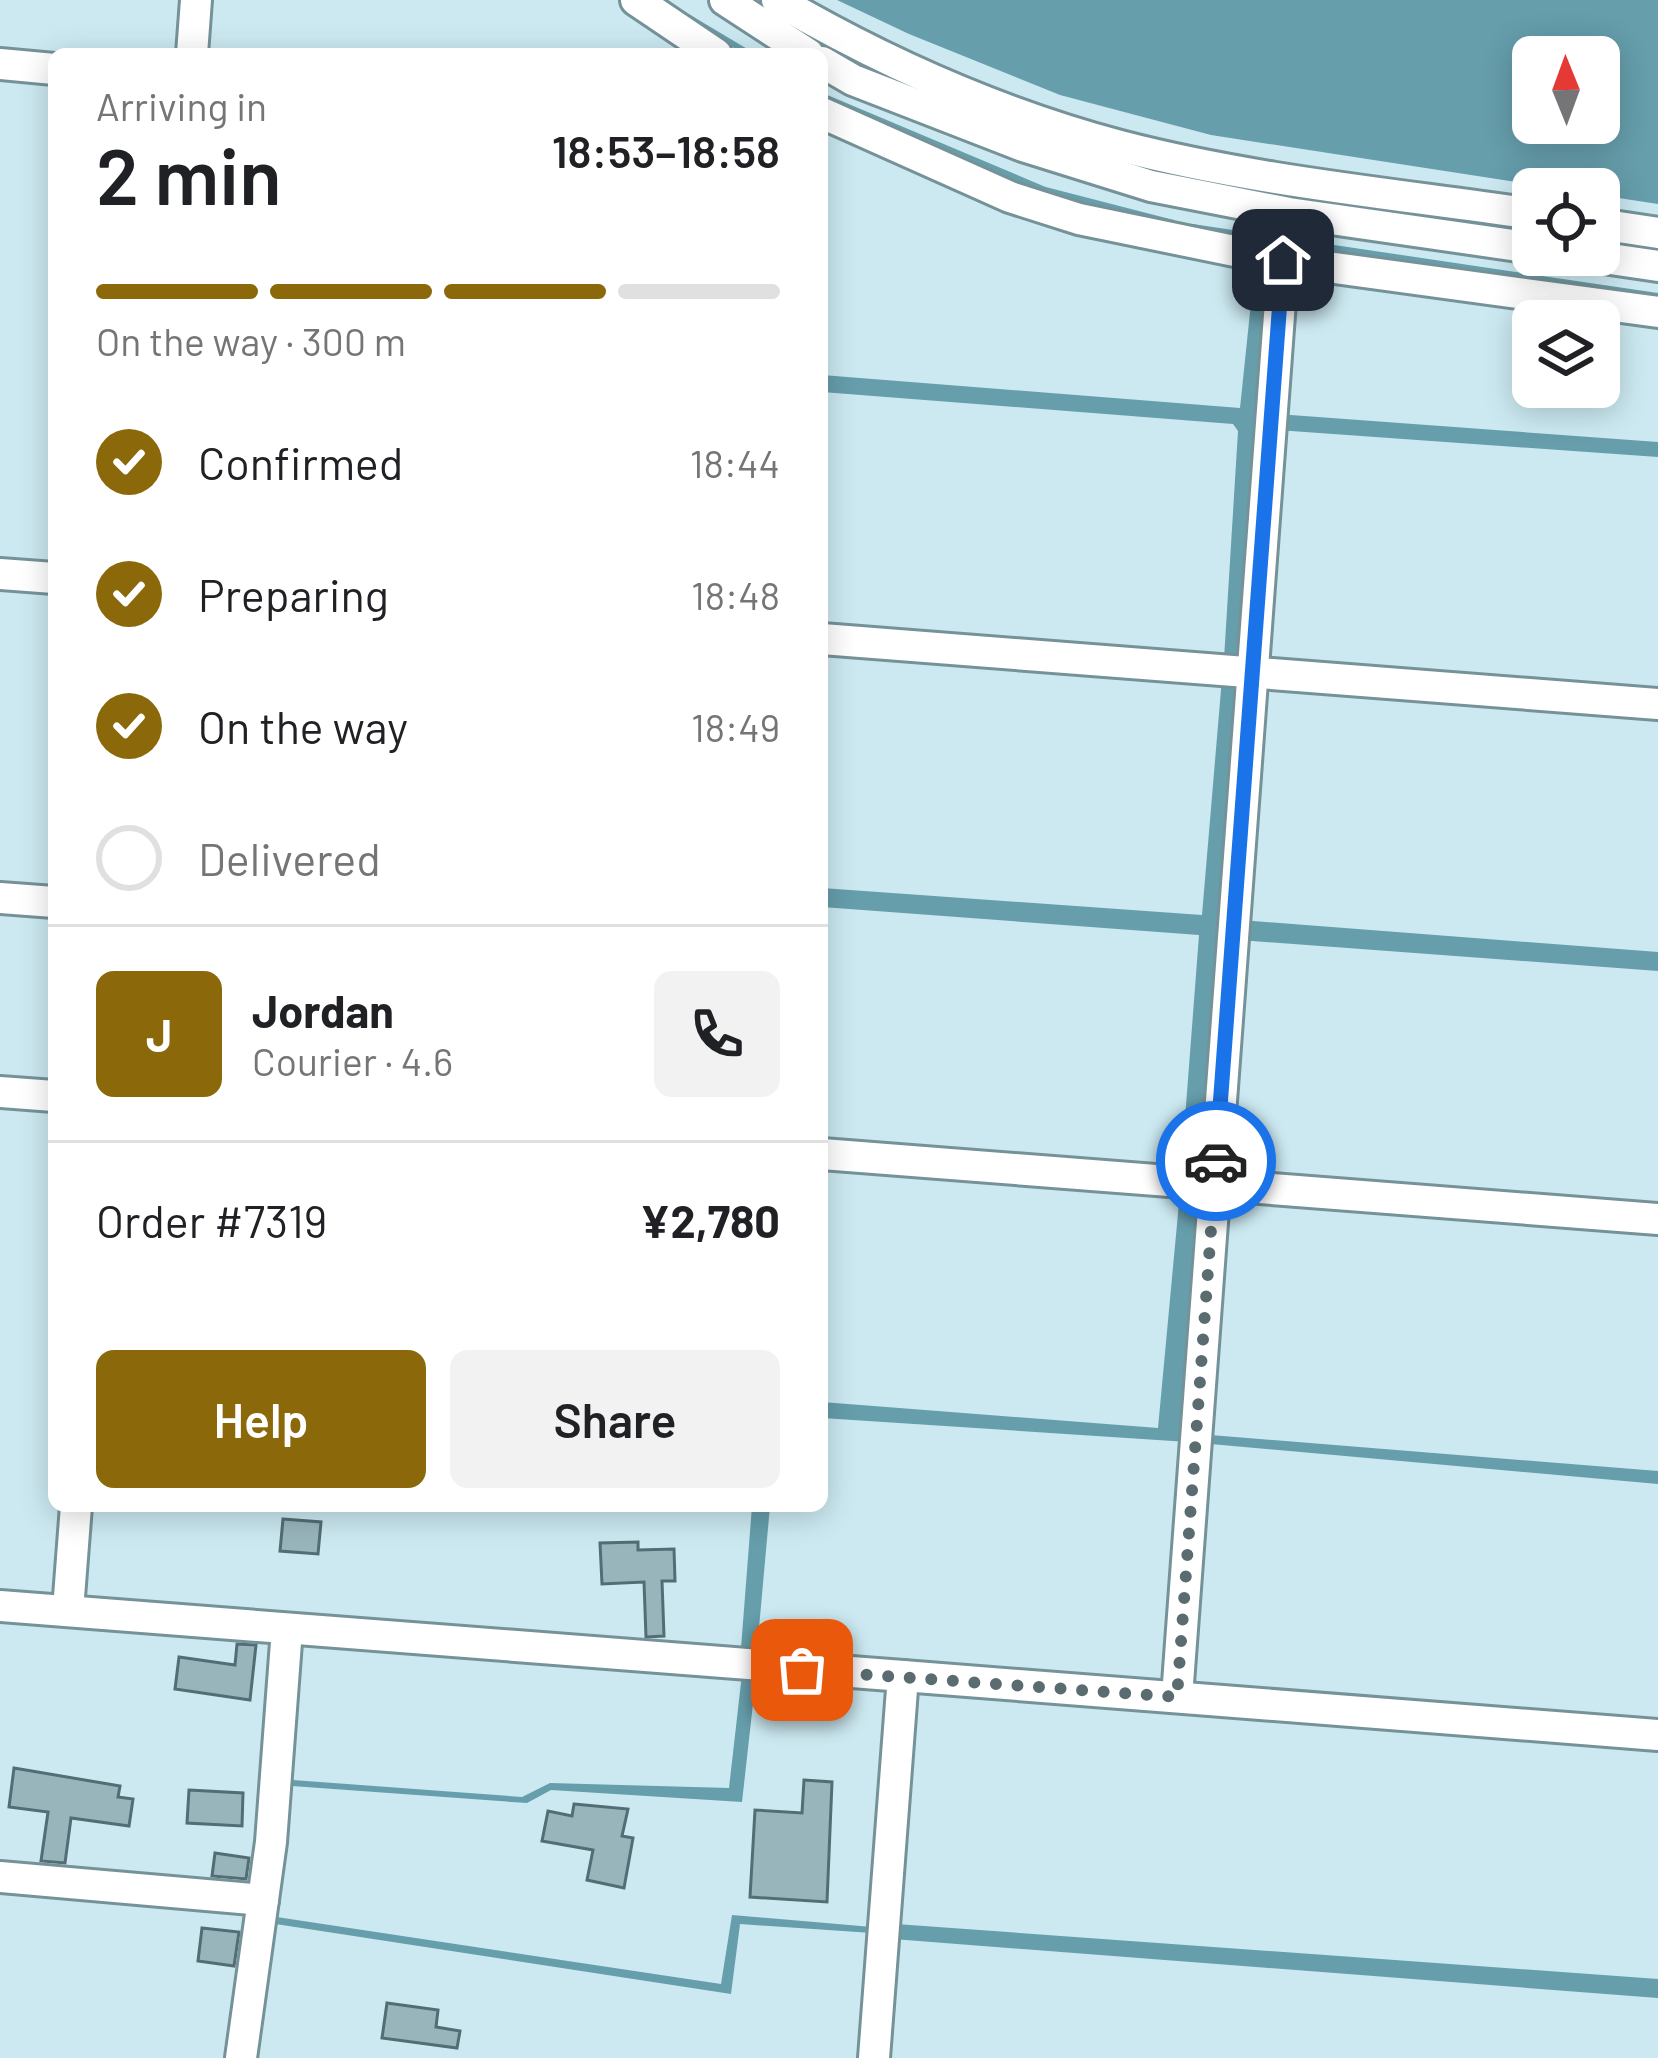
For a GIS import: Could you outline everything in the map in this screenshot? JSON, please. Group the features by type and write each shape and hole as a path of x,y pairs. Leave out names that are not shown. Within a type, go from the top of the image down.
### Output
{"street":[{"path":"192,48 196,0"},
{"path":"636,0 707,48"},
{"path":"725,0 799,48"},
{"path":"777,0 897,63 1036,121 1120,146 1211,166 1512,211"},
{"path":"0,64 48,68"},
{"path":"828,65 853,80 1023,146 1151,186 1289,213 1512,245"},
{"path":"828,116 1010,197 1079,219 1283,260 1658,313"},
{"path":"828,126 855,128"},
{"path":"1620,227 1658,233"},
{"path":"1177,1697 1194,1438 1198,1183 1234,928 1237,671 1269,422 1283,260"},
{"path":"1620,260 1658,266"},
{"path":"0,574 48,578"},
{"path":"828,639 1658,704"},
{"path":"0,898 48,902"},
{"path":"0,1092 48,1096"},
{"path":"828,1154 1658,1219"},
{"path":"68,1610 76,1512"},
{"path":"0,1606 1658,1735"},
{"path":"242,2058 271,1842 287,1629"},
{"path":"874,2058 903,1676"},
{"path":"0,1877 263,1900"}],"water":[{"path":"837,0 1658,0 1658,204 1620,198 1620,168 1512,168 1512,181 1211,135 1060,95"},
{"path":"1254,274 1269,276 1256,410 1265,413 1264,429 1254,432 1238,661 1224,659 1238,431 1233,424 828,392 828,375 1240,408"},
{"path":"1277,414 1658,442 1658,457 1277,430"},
{"path":"1222,678 1237,680 1202,1173 1181,1171 1199,935 828,907 828,888 1202,915"},
{"path":"1240,920 1658,952 1658,971 1239,940"},
{"path":"1180,1192 1200,1193 1198,1434 1658,1471 1658,1484 1188,1442 828,1418 828,1402 1158,1428"},
{"path":"752,1512 769,1512 757,1650 741,1648"},
{"path":"742,1674 756,1677 742,1802 551,1790 527,1803 278,1785 279,1779 522,1797 550,1783 729,1788"},
{"path":"732,1915 872,1927 872,1933 740,1924 731,1994 269,1923 270,1916 721,1984"},
{"path":"896,1924 1658,1979 1658,1998 893,1939"}],"building":[{"path":"283,1519 321,1522 318,1554 280,1551"},
{"path":"638,1542 638,1550 674,1549 675,1581 662,1581 664,1636 646,1637 644,1582 602,1584 600,1543"},
{"path":"237,1644 256,1645 250,1700 175,1689 179,1657 235,1665"},
{"path":"14,1768 120,1786 118,1797 133,1799 129,1826 71,1818 65,1863 41,1861 48,1812 9,1807"},
{"path":"804,1780 832,1782 827,1902 750,1897 755,1810 802,1813"},
{"path":"189,1790 243,1793 242,1826 187,1823"},
{"path":"574,1804 628,1809 622,1836 633,1838 624,1888 587,1880 593,1850 542,1841 548,1811 572,1816"},
{"path":"215,1853 249,1858 246,1879 212,1876"},
{"path":"202,1928 239,1932 234,1966 198,1961"},
{"path":"387,2003 438,2010 436,2027 460,2031 457,2048 382,2038"}],"waterway":[{"path":"688,17 740,48"},
{"path":"828,99 1045,190 1173,223"},
{"path":"1192,227 1658,296"}],"way so far":[{"path":"802,1670 1177,1697 1216,1161"}],"route":[{"path":"1216,1161 1283,260"}]}
